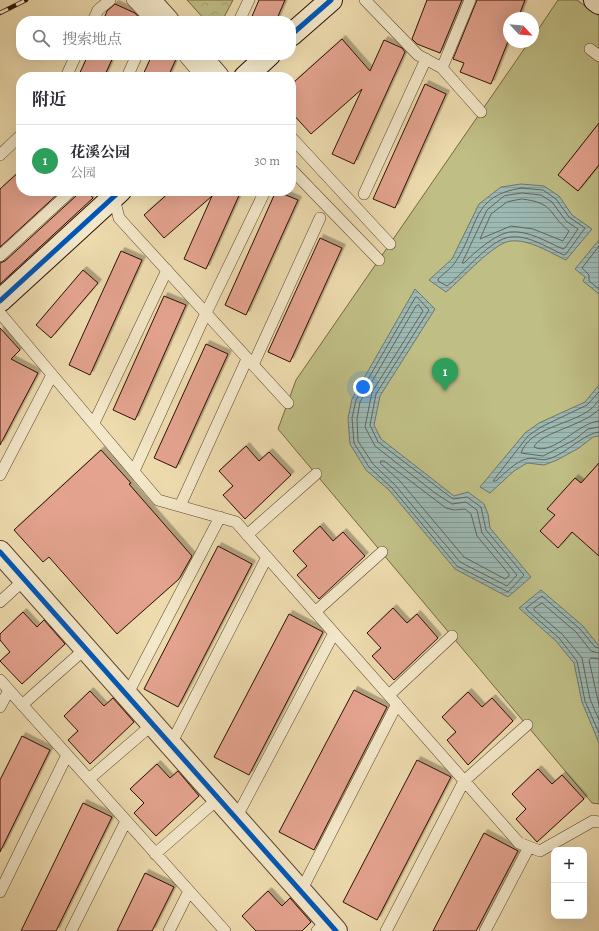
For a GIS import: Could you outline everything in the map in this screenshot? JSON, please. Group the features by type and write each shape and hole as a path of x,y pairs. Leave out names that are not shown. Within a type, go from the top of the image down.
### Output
{"street":[{"path":"150,0 164,16"},
{"path":"296,31 330,0"},
{"path":"595,0 599,3"},
{"path":"203,60 213,72"},
{"path":"250,72 264,60"},
{"path":"0,301 111,196"},
{"path":"0,552 301,891 327,928"}],"lane":[{"path":"95,16 98,10 110,0"},
{"path":"132,0 147,16"},
{"path":"241,16 249,0"},
{"path":"365,0 418,55 442,68 481,112"},
{"path":"442,68 470,0"},
{"path":"590,49 599,56"},
{"path":"364,194 426,59"},
{"path":"68,72 74,60"},
{"path":"129,72 135,60"},
{"path":"187,60 194,68 201,72"},
{"path":"0,155 16,140"},
{"path":"296,142 390,244"},
{"path":"296,173 379,260"},
{"path":"0,256 66,196"},
{"path":"115,196 119,218 288,403"},
{"path":"134,471 206,313 263,196"},
{"path":"180,506 320,218"},
{"path":"94,424 167,270"},
{"path":"0,313 158,500 236,522 519,843 540,851 593,821 599,822"},
{"path":"0,476 52,375"},
{"path":"247,535 316,474"},
{"path":"127,695 220,517"},
{"path":"315,612 382,552"},
{"path":"171,744 267,557"},
{"path":"0,602 24,580"},
{"path":"236,818 334,633"},
{"path":"389,695 452,636"},
{"path":"22,705 86,648"},
{"path":"0,680 225,931"},
{"path":"0,708 9,690"},
{"path":"301,891 397,704"},
{"path":"88,779 153,724"},
{"path":"386,931 464,781 527,725"},
{"path":"0,892 67,755"},
{"path":"155,854 219,798"},
{"path":"71,931 126,821"},
{"path":"485,931 529,847"},
{"path":"169,931 189,891"}],"green space":[{"path":"187,0 233,0 225,16 201,16"},
{"path":"558,0 577,0 599,16 599,804 592,803 278,429 296,380 525,48 539,48 539,28"}],"water":[{"path":"521,184 544,186 559,196 572,215 592,229 566,260 532,244 511,241 504,243 487,254 446,292 429,280 452,259 479,204 501,187"},
{"path":"599,240 599,294 583,281 585,277 575,269"},
{"path":"415,289 435,309 380,396 374,425 381,439 454,496 468,492 484,504 488,514 490,528 531,577 508,597 455,569 389,490 366,470 350,444 348,418 352,399"},
{"path":"599,385 599,436 593,437 579,448 544,465 527,463 514,471 490,493 480,487 525,433 539,423 585,402"},
{"path":"541,590 583,626 599,646 599,743 582,702 574,663 556,641 519,608"}],"building":[{"path":"259,0 285,0 278,16 252,16"},
{"path":"427,0 462,0 440,53 417,44 412,39"},
{"path":"477,0 525,0 520,12 503,12 503,48 505,48 491,84 460,72 464,63 453,59"},
{"path":"115,4 135,13 138,16 105,16 107,11"},
{"path":"342,39 370,71 384,40 402,48 405,52 354,164 332,154 362,89 311,134 296,118 296,80"},
{"path":"86,60 112,60 106,72 80,72"},
{"path":"150,60 176,60 170,72 144,72"},
{"path":"425,84 446,94 395,208 373,199"},
{"path":"599,123 599,165 578,191 558,175"},
{"path":"16,175 16,196 56,196 0,247 0,189"},
{"path":"76,196 91,196 93,198 0,284 0,263 5,261"},
{"path":"165,196 212,196 164,238 144,215"},
{"path":"212,196 239,196 206,269 184,259"},
{"path":"274,196 288,196 298,200 246,315 225,305"},
{"path":"320,238 342,248 290,362 268,352"},
{"path":"121,251 142,260 90,375 69,365"},
{"path":"83,270 98,283 51,338 36,325"},
{"path":"164,296 186,305 135,420 113,410"},
{"path":"0,328 20,350 11,359 38,373 0,445"},
{"path":"206,344 228,354 176,468 154,458"},
{"path":"246,446 259,461 269,452 291,475 245,519 223,495 233,486 219,471"},
{"path":"101,450 131,483 129,484 192,556 179,579 117,634 49,557 43,562 14,530"},
{"path":"599,463 599,556 572,532 558,548 540,531 555,515 547,509 575,478 581,483"},
{"path":"320,526 333,541 343,532 365,556 319,599 297,575 307,566 293,551"},
{"path":"218,546 252,564 178,707 144,689"},
{"path":"393,608 407,623 417,614 438,638 394,680 372,656 381,648 367,633"},
{"path":"23,612 37,627 44,620 65,644 22,684 0,661 10,652 0,640 0,634"},
{"path":"289,614 323,632 249,775 214,757"},
{"path":"354,690 387,707 314,850 279,832"},
{"path":"90,691 104,706 113,698 134,722 90,764 68,740 78,731 64,716"},
{"path":"468,692 482,707 492,698 513,721 468,765 447,740 456,732 442,717"},
{"path":"22,736 50,750 0,852 0,780"},
{"path":"417,760 451,777 377,920 343,902"},
{"path":"157,764 170,778 178,771 199,796 156,836 134,813 144,803 130,789"},
{"path":"538,769 552,784 562,775 584,799 537,842 516,819 526,809 512,794"},
{"path":"83,803 112,817 56,931 21,931"},
{"path":"484,833 518,851 476,931 433,931"},
{"path":"145,873 174,887 152,931 117,931"},
{"path":"268,891 282,906 290,898 311,922 302,931 256,931 242,916"}],"railway":[{"path":"0,13 26,0"}],"cycle path":[{"path":"296,31 331,0"},
{"path":"0,301 115,196"},
{"path":"0,552 336,931"}],"place":[{"name":"花溪公园","path":"445,391"}]}
